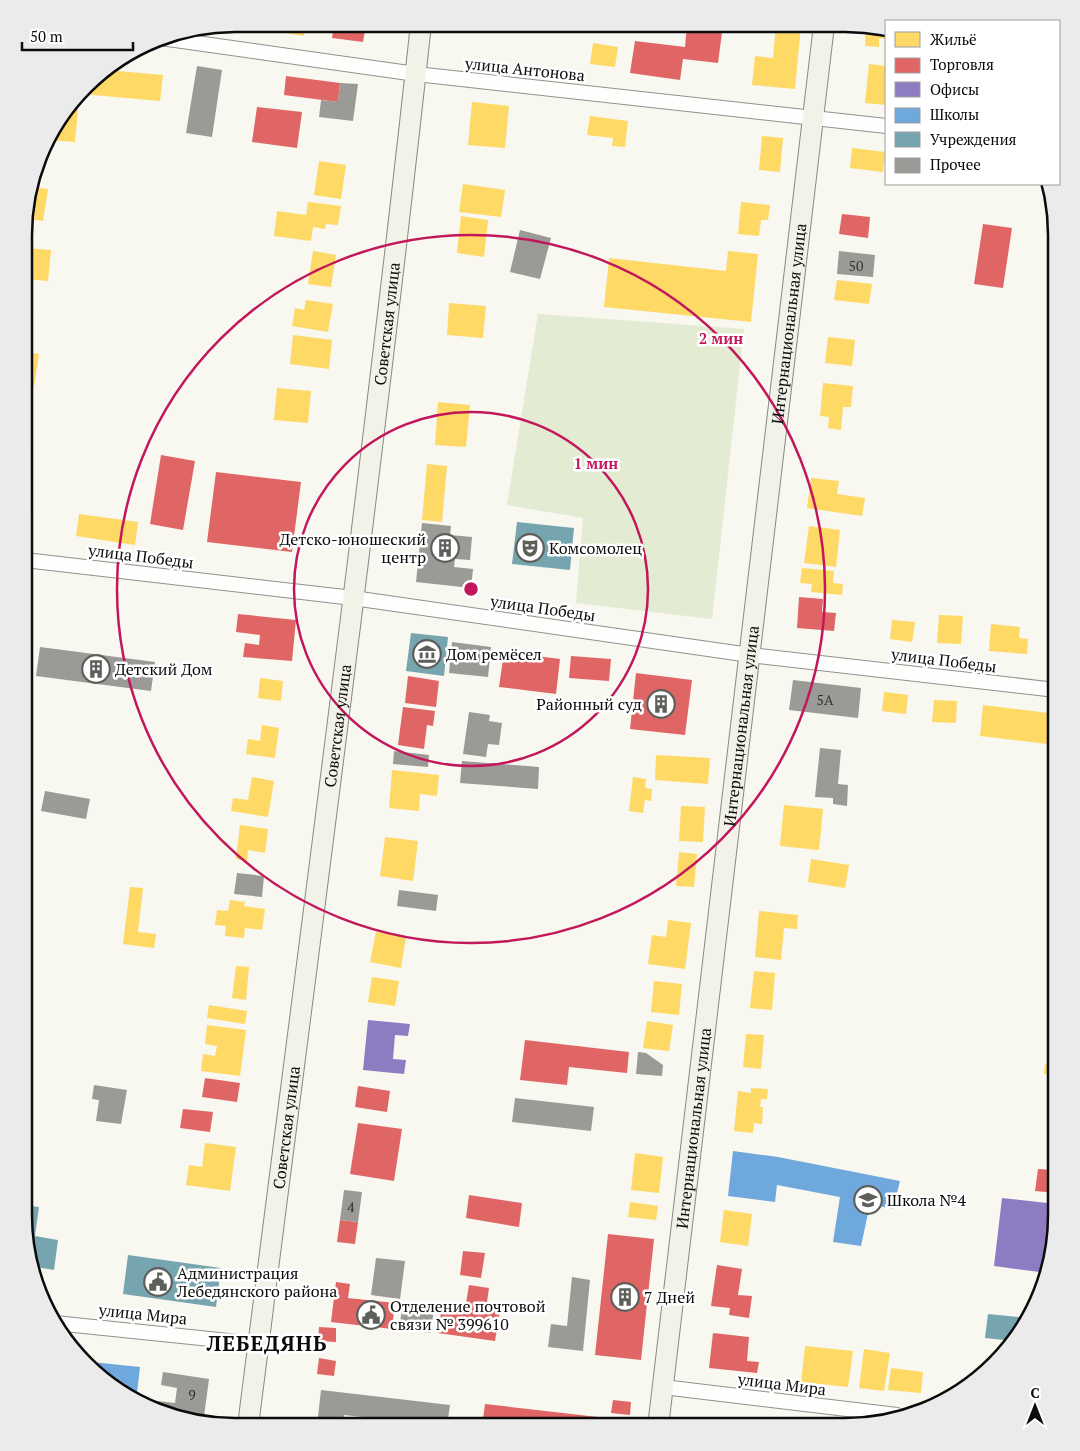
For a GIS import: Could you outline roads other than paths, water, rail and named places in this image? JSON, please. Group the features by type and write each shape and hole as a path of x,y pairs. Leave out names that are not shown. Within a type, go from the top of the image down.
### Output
{"main road":[{"name":"Советская улица","path":"249,1418 353,598 420,32"},
{"name":"Интернациональная улица","path":"659,1418 823,32"}],"street":[{"name":"улица Антонова","path":"179,40 416,74 885,126"},
{"name":"улица Победы","path":"32,561 353,598 750,655 1048,689"},
{"name":"улица Мира","path":"64,1324 258,1344"},
{"name":"улица Мира","path":"663,1388 888,1414"}],"place":[{"name":"Детско-юношеский центр","path":"445,548"},
{"name":"Комсомолец","path":"530,548"},
{"name":"Дом ремёсел","path":"427,654"},
{"name":"Детский Дом","path":"96,669"},
{"name":"Районный суд","path":"661,704"},
{"name":"Школа №4","path":"868,1200"},
{"name":"Администрация Лебедянского района","path":"158,1282"},
{"name":"7 Дней","path":"625,1297"},
{"name":"Отделение почтовой связи № 399610","path":"371,1315"}],"district":[{"name":"ЛЕБЕДЯНЬ","path":"267,1343"}]}
